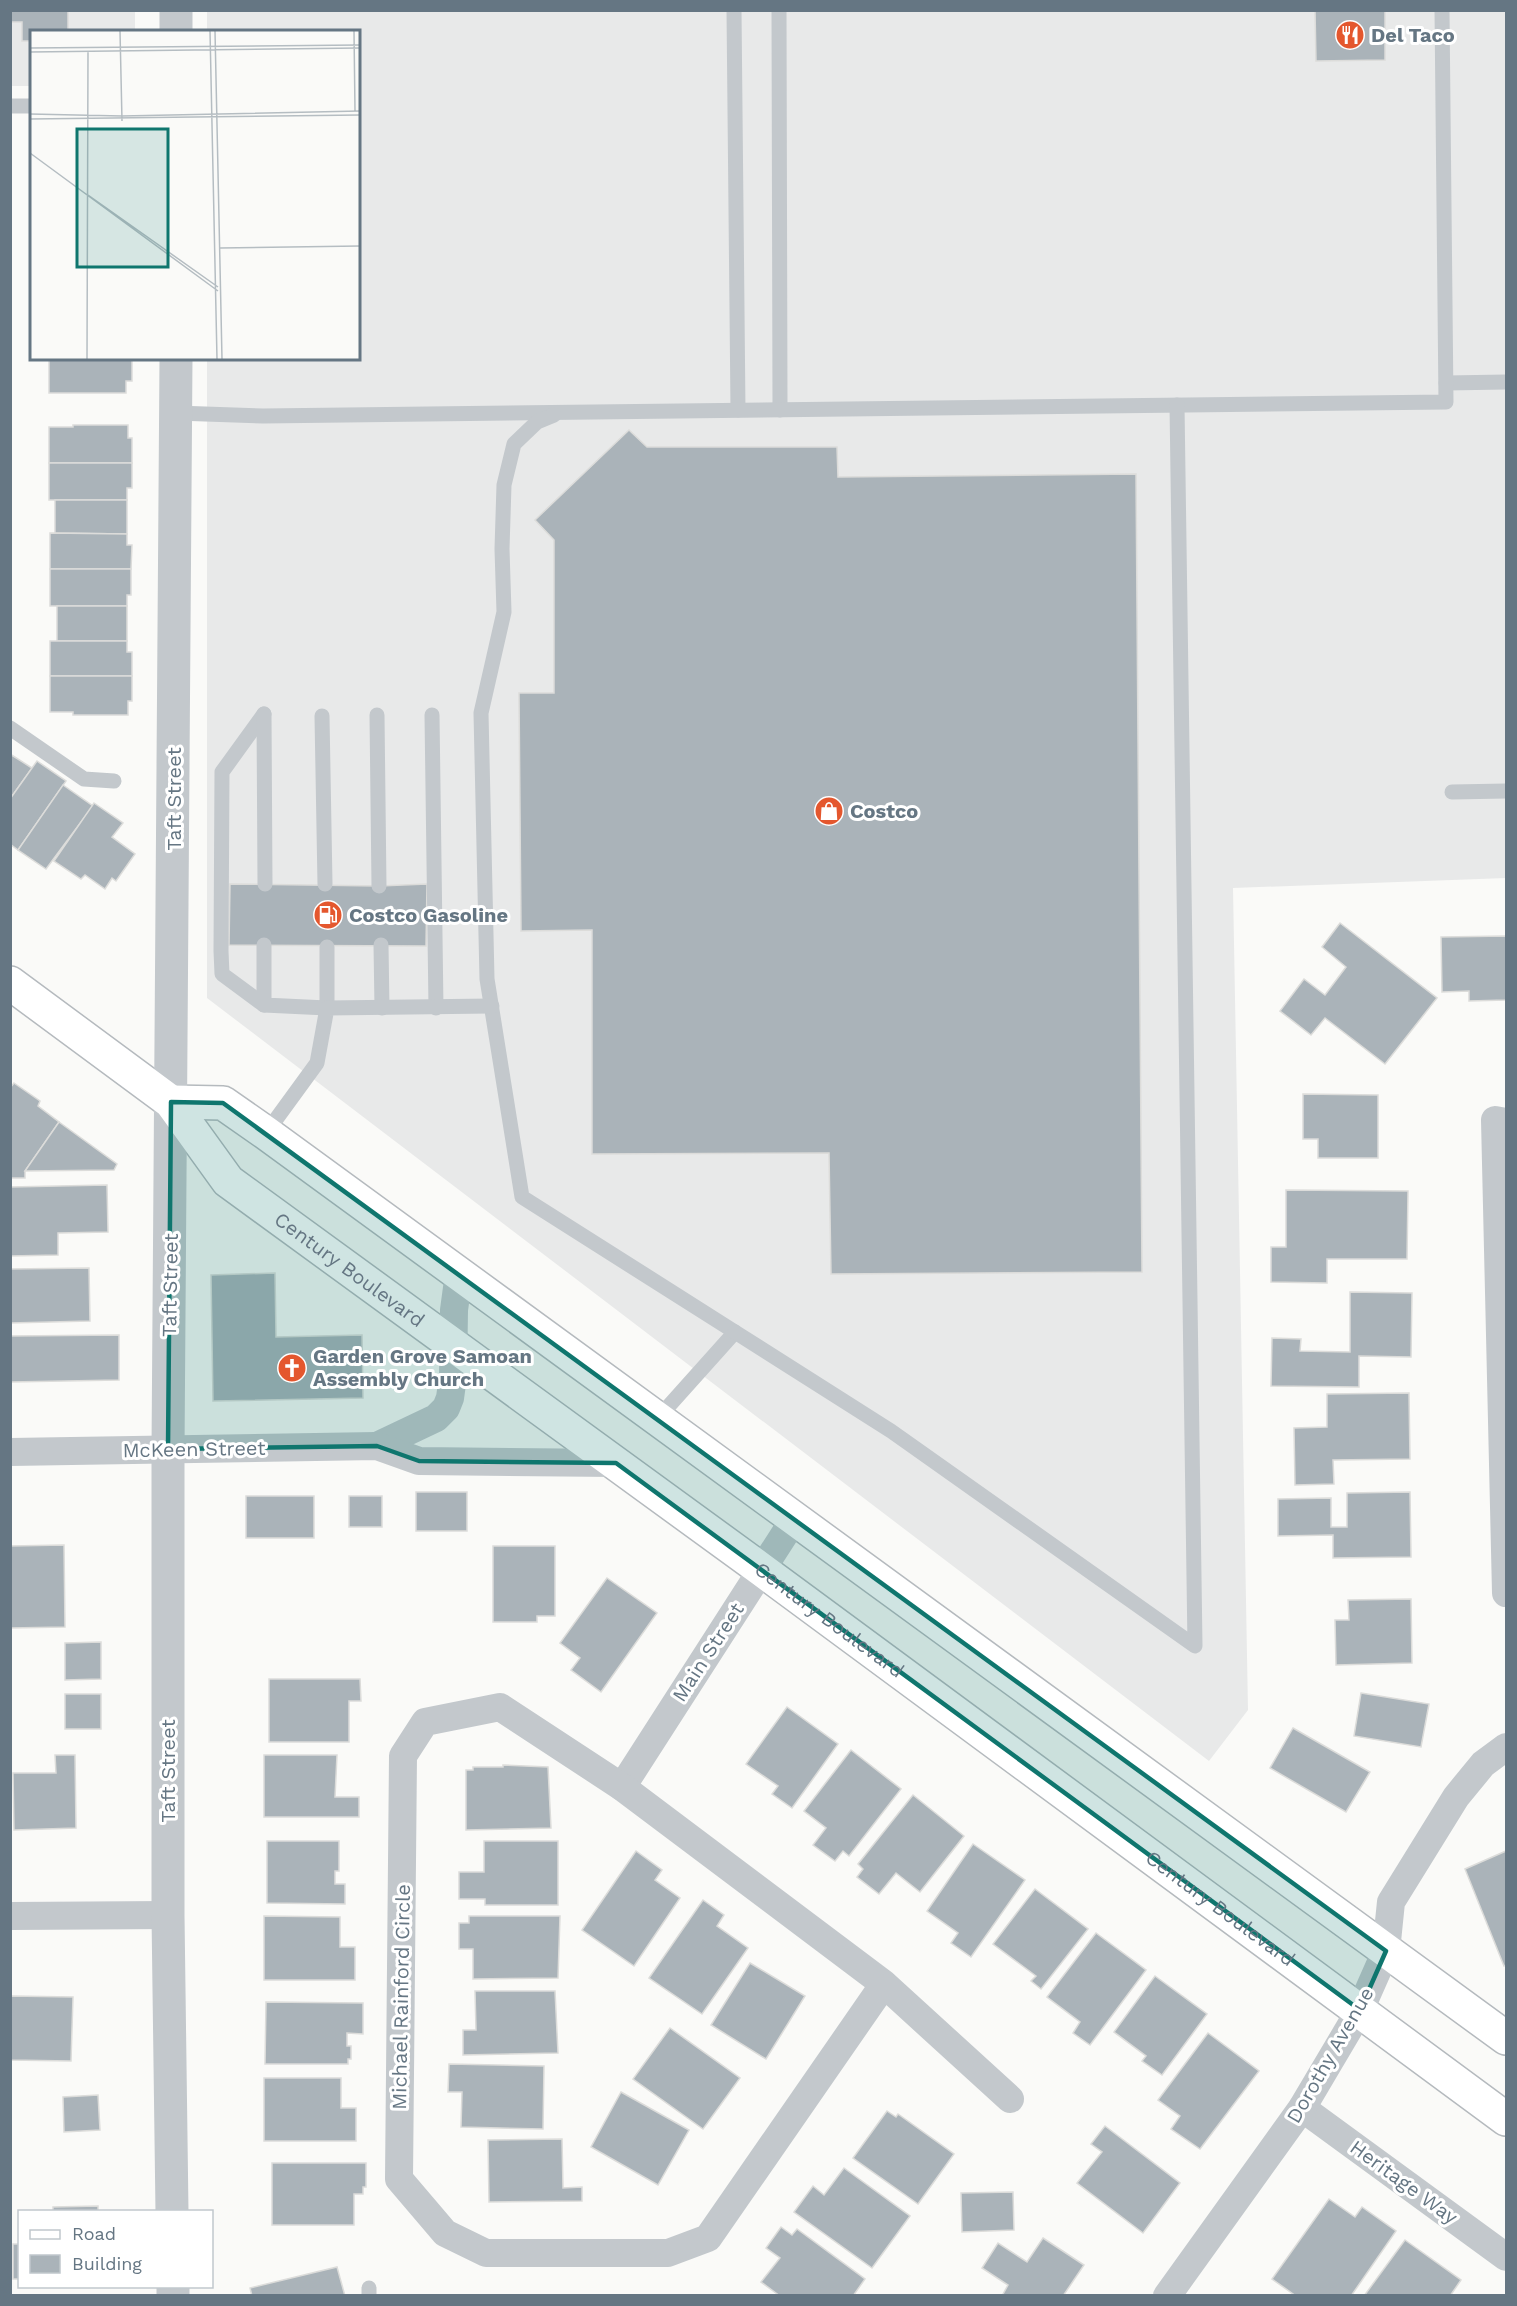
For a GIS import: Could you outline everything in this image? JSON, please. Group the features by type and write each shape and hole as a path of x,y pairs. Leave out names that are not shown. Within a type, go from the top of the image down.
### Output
{"main road":[{"name":"Century Boulevard","path":"10,983 171,1102 228,1181 762,1570 1506,2119"},
{"path":"171,1102 223,1103 266,1133 1506,2038"}],"street":[{"path":"176,10 176,30"},
{"name":"Taft Street","path":"172,2210 168,1915 168,1449 176,360"},
{"path":"1501,1121 1506,1593"},
{"name":"McKeen Street","path":"377,1446 436,1418 446,1408 453,1376 454,1310 459,1273"},
{"name":"McKeen Street","path":"10,1452 377,1446 418,1461 616,1463"},
{"name":"Main Street","path":"622,1787 795,1518"},
{"name":"Michael Rainford Circle","path":"884,1984 708,2238 668,2253 486,2253 444,2233 399,2179 403,1756 425,1722 500,1707 622,1787 884,1984 1010,2099"},
{"name":"Dorothy Avenue","path":"1167,2295 1302,2108 1360,2010 1386,1951 1391,1902 1456,1797 1483,1764 1506,1747"},
{"path":"10,1916 168,1915"},
{"name":"Heritage Way","path":"1302,2108 1506,2257"}],"lane":[{"path":"734,10 738,410"},
{"path":"779,10 780,410"},
{"path":"176,413 263,416 1446,402 1442,10"},
{"path":"10,106 30,106"},
{"path":"1446,383 1506,382"},
{"path":"563,412 537,422 514,444 504,485 502,549 504,612 481,713 487,979 522,1197 891,1431 1195,1646 1177,405"},
{"path":"265,884 264,714 222,772 222,974 264,1005 327,1008 492,1006"},
{"path":"377,715 379,886"},
{"path":"432,715 436,1008"},
{"path":"322,716 325,884"},
{"path":"10,728 84,779 114,781"},
{"path":"1452,792 1506,791"},
{"path":"264,945 264,1005"},
{"path":"381,945 382,1008"},
{"path":"266,1133 317,1062 327,1008 327,946"},
{"path":"657,1418 735,1332"}],"highlighted area":[{"path":"171,1102 223,1103 1386,1951 1360,2010 616,1463 419,1461 377,1446 168,1449"}],"shaded area":[{"path":"10,11 135,11 135,30 30,30 30,86 11,86"},
{"path":"207,11 1506,11 1506,878 1233,888 1248,1710 1209,1761 207,998 207,360 360,360 360,30 207,30"}],"building":[{"path":"10,10 68,10 68,30 30,30 30,41 22,41 22,22 10,22"},
{"name":"Del Taco","path":"1315,10 1385,10 1385,60 1316,61"},
{"path":"49,360 132,360 132,381 126,381 126,393 49,393"},
{"path":"73,425 128,425 128,438 132,438 132,463 49,463 49,427 73,427"},
{"name":"Costco","path":"629,430 647,447 837,447 838,477 1136,474 1142,1272 831,1274 829,1153 592,1154 592,930 521,931 519,693 554,693 554,540 535,520"},
{"path":"49,463 132,463 132,488 127,488 127,500 49,500"},
{"path":"55,500 127,500 127,534 55,533"},
{"path":"50,533 127,534 127,545 132,545 131,569 50,569"},
{"path":"50,569 131,569 131,595 127,595 127,606 50,606"},
{"path":"57,606 127,606 127,641 57,641"},
{"path":"50,641 127,641 127,652 132,652 132,676 50,676"},
{"path":"50,676 132,676 132,701 128,701 128,715 73,715 73,712 50,712"},
{"path":"10,754 32,768 10,799"},
{"path":"37,761 66,781 18,850 10,844 10,799"},
{"path":"63,785 93,806 46,869 18,850"},
{"path":"94,803 123,823 112,837 135,854 116,881 112,878 105,889 85,875 81,879 54,861"},
{"name":"Costco Gasoline","path":"230,884 379,886 427,884 426,946 229,945"},
{"path":"1340,923 1437,998 1385,1064 1325,1018 1311,1035 1280,1011 1304,979 1325,995 1346,967 1322,947"},
{"path":"1506,936 1506,1000 1469,1001 1469,991 1442,992 1441,937"},
{"path":"14,1083 40,1101 38,1106 59,1122 25,1171 25,1178 10,1178 10,1088"},
{"path":"1303,1094 1378,1095 1378,1158 1318,1158 1318,1139 1303,1139"},
{"path":"59,1122 117,1164 114,1170 25,1171"},
{"path":"107,1185 108,1232 58,1233 58,1255 10,1256 10,1187"},
{"path":"1286,1190 1408,1191 1407,1259 1327,1259 1327,1283 1271,1282 1271,1247 1286,1247"},
{"path":"89,1268 90,1321 10,1323 10,1269"},
{"path":"275,1273 276,1337 362,1335 363,1398 213,1401 211,1275"},
{"path":"1350,1292 1412,1293 1411,1357 1359,1356 1359,1387 1271,1386 1272,1338 1301,1339 1300,1351 1350,1352"},
{"path":"119,1335 119,1380 10,1382 10,1336"},
{"path":"1409,1393 1410,1459 1333,1460 1334,1484 1295,1485 1294,1428 1327,1427 1327,1394"},
{"path":"416,1492 467,1492 467,1531 416,1531"},
{"path":"1410,1492 1411,1557 1333,1558 1333,1535 1278,1536 1278,1499 1331,1498 1331,1527 1347,1527 1347,1493"},
{"path":"246,1496 314,1496 314,1538 246,1538"},
{"path":"349,1496 382,1496 382,1527 349,1527"},
{"path":"64,1545 65,1627 10,1628 10,1546"},
{"path":"493,1546 555,1546 555,1616 537,1616 537,1622 493,1622"},
{"path":"607,1578 657,1613 601,1692 571,1670 580,1658 560,1643"},
{"path":"1411,1599 1412,1663 1336,1665 1335,1620 1349,1620 1348,1600"},
{"path":"101,1642 101,1679 65,1680 65,1643"},
{"path":"269,1679 360,1679 361,1701 349,1701 349,1742 269,1742"},
{"path":"1361,1693 1429,1704 1421,1747 1354,1736"},
{"path":"65,1694 101,1694 101,1729 65,1729"},
{"path":"787,1707 838,1744 792,1808 772,1794 778,1786 746,1764"},
{"path":"1293,1728 1370,1772 1346,1812 1270,1768"},
{"path":"851,1750 901,1789 849,1856 843,1851 835,1861 813,1845 826,1828 804,1811"},
{"path":"55,1755 75,1755 76,1828 14,1830 13,1773 56,1773"},
{"path":"264,1755 337,1755 335,1797 359,1797 359,1817 264,1817"},
{"path":"503,1765 548,1767 551,1828 466,1830 466,1770 473,1770 473,1767 503,1767"},
{"path":"913,1795 964,1836 920,1892 896,1873 879,1894 857,1877 863,1869 858,1864"},
{"path":"267,1841 339,1841 339,1871 335,1871 335,1884 345,1884 345,1904 267,1903"},
{"path":"484,1841 558,1841 558,1905 485,1905 485,1899 459,1899 459,1872 484,1872"},
{"path":"973,1844 1025,1880 971,1957 951,1943 958,1933 927,1911"},
{"path":"636,1851 662,1870 655,1880 680,1898 634,1966 582,1930"},
{"path":"1506,1851 1506,1965 1504,1966 1465,1869"},
{"path":"1035,1889 1088,1929 1041,1989 1031,1981 1036,1976 993,1944"},
{"path":"703,1900 724,1915 717,1926 748,1948 702,2014 649,1978"},
{"path":"264,1916 340,1917 340,1947 355,1947 355,1980 264,1980"},
{"path":"469,1916 560,1916 558,1978 473,1979 473,1949 459,1949 459,1923 469,1923"},
{"path":"1096,1933 1146,1970 1090,2045 1073,2033 1080,2022 1047,1997"},
{"path":"750,1963 805,1996 766,2059 711,2025"},
{"path":"1155,1976 1207,2014 1162,2075 1142,2061 1146,2056 1114,2032"},
{"path":"475,1991 555,1991 558,2053 463,2055 463,2030 476,2030"},
{"path":"11,1996 73,1997 71,2061 10,2060"},
{"path":"266,2002 363,2003 363,2034 347,2033 347,2046 351,2046 351,2059 348,2059 348,2064 265,2064"},
{"path":"670,2028 740,2078 703,2129 633,2079"},
{"path":"1208,2033 1259,2071 1200,2149 1171,2129 1180,2116 1158,2100"},
{"path":"449,2064 544,2066 543,2129 461,2127 462,2092 448,2092"},
{"path":"264,2078 341,2078 341,2108 356,2108 356,2141 264,2141"},
{"path":"621,2092 689,2130 658,2185 591,2147"},
{"path":"98,2095 100,2130 64,2132 63,2097"},
{"path":"887,2111 896,2117 898,2114 954,2154 918,2204 853,2158"},
{"path":"1105,2126 1180,2183 1143,2233 1077,2183 1102,2152 1091,2144"},
{"path":"562,2139 563,2188 582,2187 582,2201 489,2202 488,2140"},
{"path":"272,2163 366,2163 366,2187 363,2187 363,2194 354,2194 354,2225 272,2225"},
{"path":"844,2168 910,2216 872,2268 794,2212 813,2186 824,2195"},
{"path":"1013,2192 1014,2230 962,2232 961,2193"},
{"path":"1329,2199 1355,2217 1362,2207 1396,2231 1351,2296 1296,2296 1272,2279"},
{"path":"98,2206 98,2210 53,2210 53,2207"},
{"path":"781,2227 792,2235 797,2229 865,2279 853,2296 780,2296 761,2282 780,2258 766,2248"},
{"path":"1043,2238 1084,2265 1063,2296 1002,2296 1008,2285 982,2268 998,2243 1027,2262"},
{"path":"1405,2240 1461,2280 1450,2296 1364,2296"},
{"path":"13,2244 18,2244 18,2279 13,2279"},
{"path":"337,2267 345,2296 252,2296 250,2288"}],"place":[{"name":"Del Taco","path":"1350,35"},
{"name":"Costco","path":"829,811"},
{"name":"Costco Gasoline","path":"328,915"},
{"name":"Garden Grove Samoan Assembly Church","path":"292,1368"}]}
